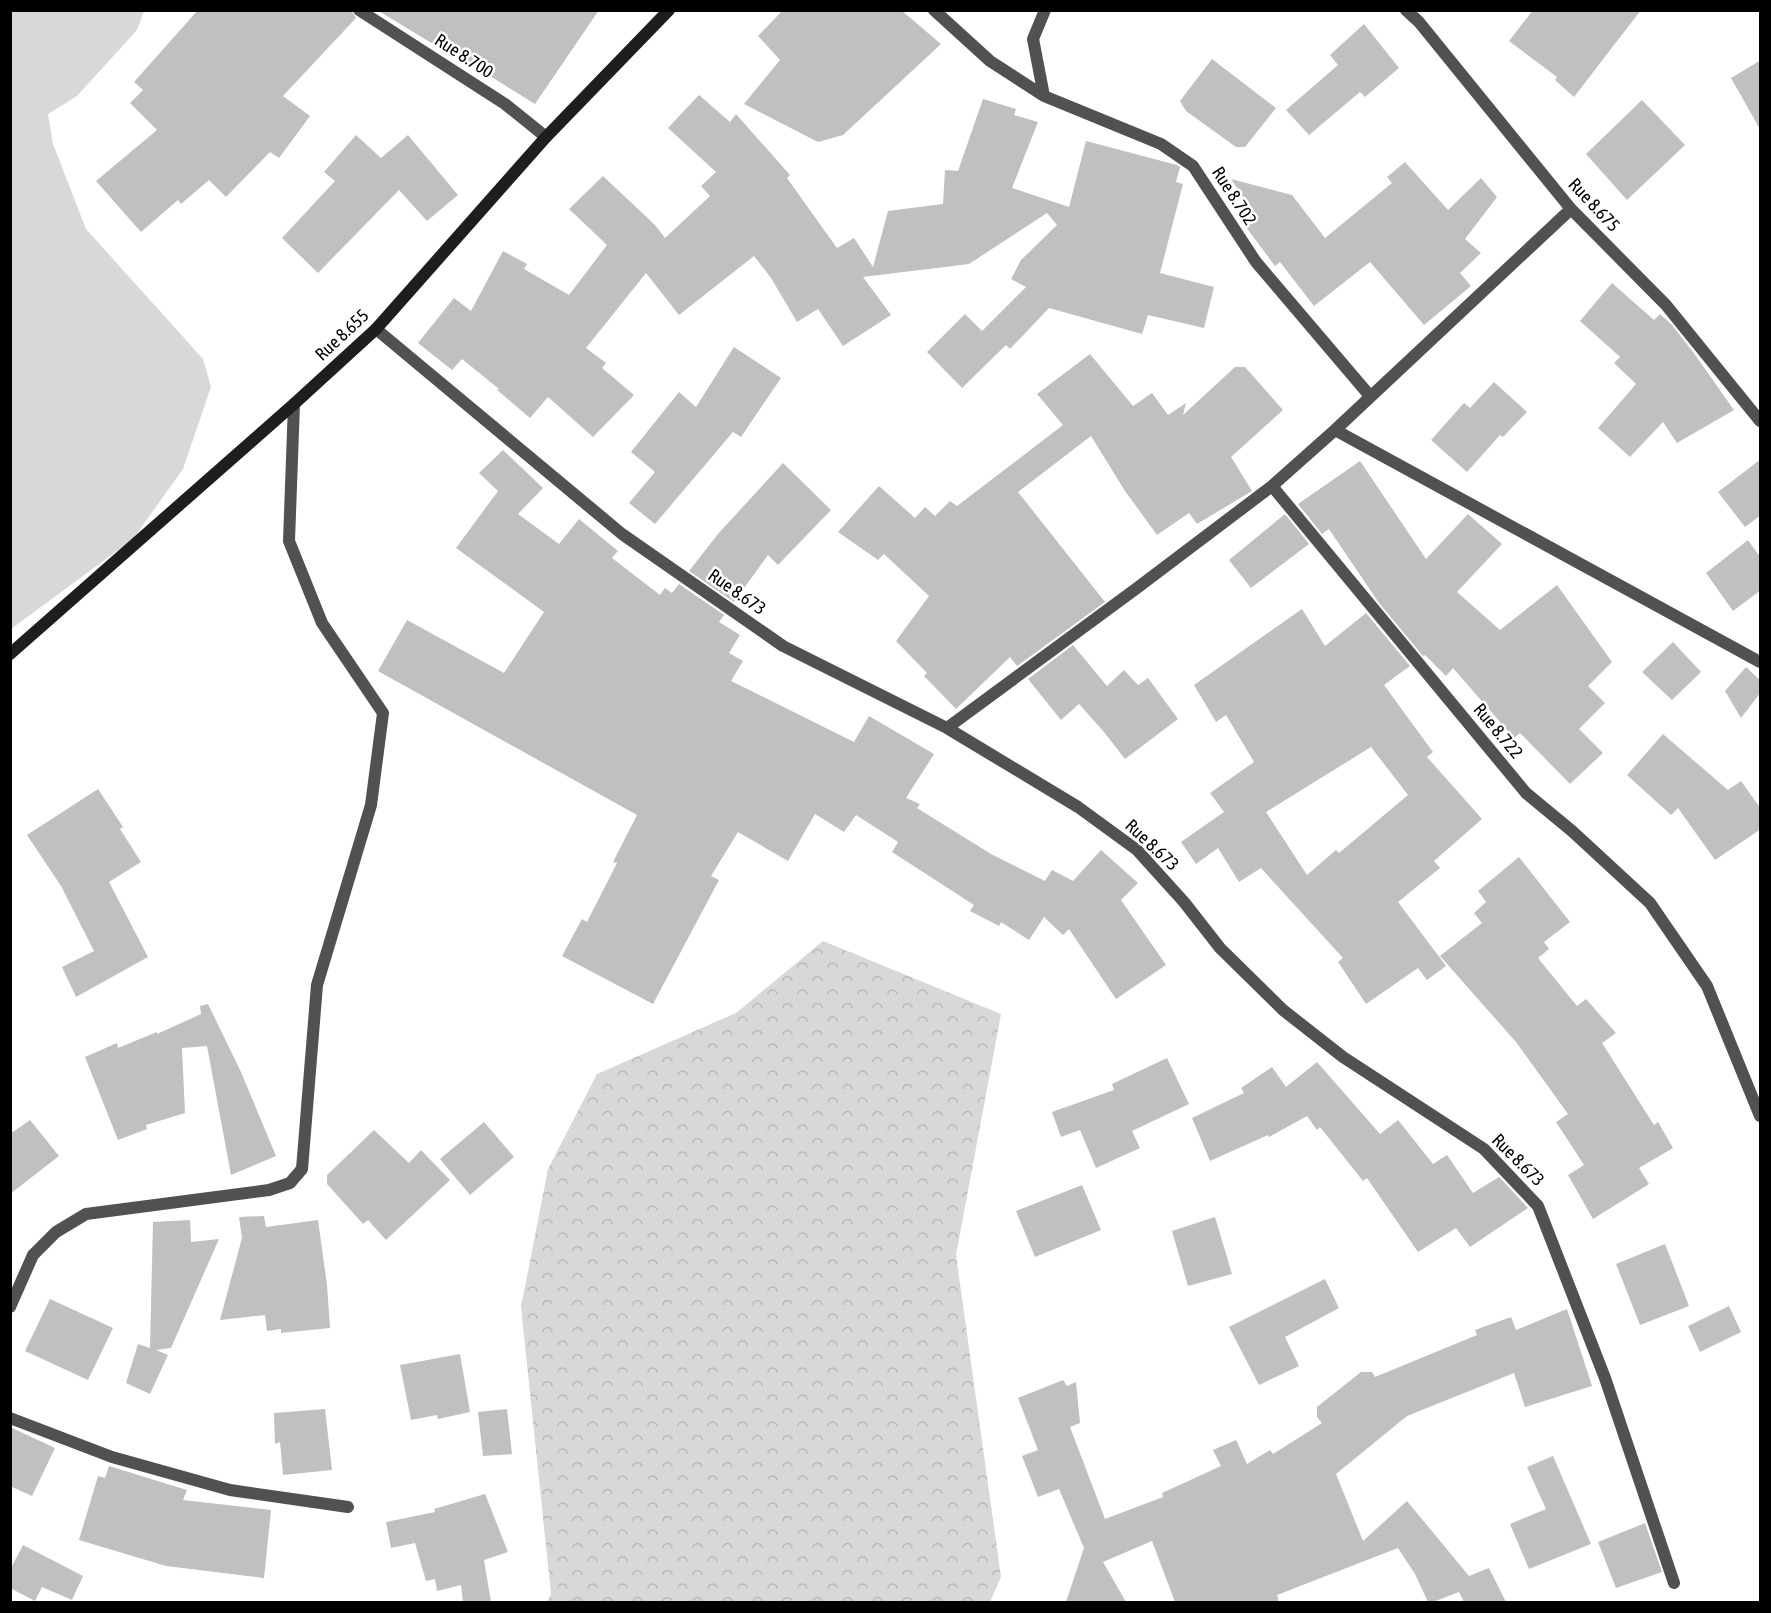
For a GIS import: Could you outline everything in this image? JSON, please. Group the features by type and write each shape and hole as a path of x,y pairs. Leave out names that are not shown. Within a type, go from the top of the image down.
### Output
{"street":[{"name":"Rue 8.700","path":"359,10 505,104 546,137"},
{"name":"Rue 8.655","path":"10,654 376,329 546,137 669,10"},
{"name":"Rue 8.702","path":"934,10 990,61 1044,96 1161,144 1193,166 1256,262 1370,396"},
{"path":"1044,96 1033,39 1045,10"},
{"name":"Rue 8.675","path":"1406,10 1419,22 1571,209 1666,305 1761,421"},
{"path":"947,728 1272,486 1571,209"},
{"name":"Rue 8.673","path":"376,329 622,534 783,646 947,728 1078,807 1137,850 1184,902 1220,948 1283,1010 1343,1057 1484,1149 1538,1206 1605,1377 1674,1583"},
{"path":"10,1306 33,1255 56,1233 86,1214 269,1190 290,1183 302,1169 317,985 371,805 383,713 322,623 289,540 294,404"},
{"path":"1335,429 1761,662"},
{"name":"Rue 8.722","path":"1272,486 1526,793 1572,831 1650,903 1707,986 1761,1116"},
{"path":"10,1418 112,1457 230,1490 348,1507"}],"green space":[{"path":"11,11 144,11 137,30 77,96 48,114 53,144 86,229 203,359 211,387 183,469 133,539 11,629"},
{"path":"823,941 1001,1014 956,1255 1001,1577 990,1602 547,1602 551,1594 521,1307 548,1169 597,1074 736,1013"}],"building":[{"path":"198,10 351,10 356,18 283,96 310,116 279,158 270,152 226,197 209,180 181,204 178,200 141,232 96,181 157,130 130,103 143,90 134,82"},
{"path":"377,10 599,10 535,104 440,45 438,47"},
{"path":"783,10 901,10 941,44 843,135 818,142 744,104 780,60 758,36"},
{"path":"1533,10 1641,10 1574,97 1555,80 1557,77 1509,41"},
{"path":"1364,24 1399,68 1365,97 1360,92 1309,135 1286,110 1338,65 1330,55"},
{"path":"1212,59 1276,108 1245,147 1236,147 1186,111 1180,101"},
{"path":"1761,60 1761,131 1731,78"},
{"path":"699,95 730,122 736,114 790,175 787,178 837,248 854,238 873,267 888,211 943,204 945,170 958,171 983,99 1016,109 1014,115 1038,122 1012,188 1069,207 1086,141 1177,165 1180,167 1176,182 1183,184 1160,273 1214,287 1204,328 1148,315 1142,334 1049,308 1010,349 1006,345 962,388 927,352 965,314 982,331 1026,287 1011,279 1021,260 1057,225 1047,213 969,264 863,277 891,315 843,346 818,309 797,322 771,278 754,256 679,315 646,273 586,348 606,363 602,368 634,395 593,437 548,397 530,418 462,359 452,370 418,343 454,298 471,311 503,251 527,264 524,269 569,295 607,245 569,209 603,176 655,225 665,238 710,196 701,186 716,172 668,128"},
{"path":"1642,100 1685,145 1627,200 1586,154"},
{"path":"356,135 381,158 408,135 458,195 427,221 399,190 318,273 282,238 335,181 324,172"},
{"path":"1405,162 1448,210 1481,178 1497,197 1465,239 1481,253 1460,273 1471,286 1424,325 1370,262 1314,306 1280,262 1275,266 1240,219 1252,210 1231,179 1292,195 1325,238 1392,183 1387,177"},
{"path":"1612,283 1654,320 1660,314 1672,325 1734,410 1677,443 1663,422 1630,457 1598,428 1636,384 1614,363 1620,357 1580,321"},
{"path":"734,347 781,378 741,437 733,432 655,524 629,503 655,472 631,452 679,392 696,407"},
{"path":"1090,354 1133,406 1152,393 1168,415 1186,403 1183,415 1235,367 1245,367 1283,410 1231,457 1252,491 1197,524 1189,513 1157,535 1125,491 1091,436 1018,492 1105,602 1017,666 1010,657 956,709 924,676 927,673 896,641 929,596 884,554 878,560 838,532 879,486 915,518 925,507 935,516 950,501 957,506 1063,425 1037,394"},
{"path":"1494,382 1527,412 1503,437 1500,435 1467,472 1431,440 1464,403 1470,408"},
{"path":"503,450 543,488 518,514 559,544 579,519 618,551 612,558 660,595 665,588 672,593 679,584 724,615 719,622 740,635 729,653 743,661 731,681 854,742 869,716 934,754 906,798 920,804 917,808 991,854 1045,881 1052,870 1073,881 1101,850 1138,883 1121,900 1166,965 1116,999 1069,929 1063,935 1044,917 1029,940 1001,922 999,926 970,911 974,905 892,852 898,842 856,815 844,832 815,814 788,861 738,832 711,876 719,880 653,1004 562,956 582,919 587,922 617,863 613,862 637,815 378,671 407,620 504,673 544,612 456,548 498,491 479,473"},
{"path":"1761,459 1761,515 1745,527 1718,492"},
{"path":"1360,461 1426,559 1468,514 1502,544 1457,592 1500,630 1557,585 1612,662 1588,686 1605,703 1579,729 1603,753 1570,784 1520,733 1514,738 1453,668 1446,676 1425,655 1423,656 1379,603 1329,529 1322,534 1298,504"},
{"path":"783,463 831,510 778,565 768,555 734,602 689,571 718,534"},
{"path":"1285,514 1309,544 1251,588 1229,560"},
{"path":"1748,540 1761,558 1761,590 1733,611 1706,573"},
{"path":"1302,609 1325,646 1366,613 1410,666 1384,685 1433,752 1427,757 1482,819 1434,861 1440,868 1398,902 1446,966 1427,980 1418,968 1366,1004 1338,962 1343,958 1261,868 1239,882 1218,848 1196,864 1181,842 1224,812 1210,793 1254,762 1226,715 1216,722 1194,685","holes":["1371,747 1408,795 1339,853 1336,850 1307,875 1266,812"]},
{"path":"1673,642 1701,672 1672,700 1642,672"},
{"path":"1073,645 1107,686 1124,670 1138,685 1148,678 1178,719 1125,759 1079,704 1061,720 1028,679"},
{"path":"1746,667 1761,681 1761,692 1741,718 1725,691"},
{"path":"1663,734 1728,790 1741,781 1761,809 1761,829 1715,860 1678,808 1671,815 1627,775"},
{"path":"98,789 123,827 120,829 141,862 109,882 148,957 76,997 62,967 94,951 61,886 27,835"},
{"path":"1519,857 1570,922 1544,942 1549,949 1538,958 1577,1006 1586,999 1616,1033 1602,1043 1654,1125 1658,1122 1673,1148 1639,1168 1649,1184 1593,1219 1568,1175 1584,1165 1556,1122 1568,1114 1516,1042 1440,956 1482,923 1474,913 1486,902 1478,891"},
{"path":"208,1004 241,1072 276,1156 231,1175 207,1046 182,1048 185,1113 146,1125 147,1129 118,1140 85,1057 117,1043 118,1048 157,1032 157,1034 201,1014 200,1006"},
{"path":"1167,1058 1189,1104 1132,1131 1140,1148 1096,1168 1080,1130 1061,1137 1052,1112 1114,1090 1112,1084"},
{"path":"1317,1062 1380,1134 1398,1120 1433,1164 1447,1155 1473,1193 1499,1177 1528,1208 1470,1247 1456,1228 1418,1252 1367,1178 1363,1181 1320,1127 1317,1130 1307,1116 1269,1137 1268,1135 1210,1161 1192,1118 1244,1093 1241,1088 1272,1067 1286,1087"},
{"path":"30,1120 59,1156 10,1194 10,1134"},
{"path":"484,1122 514,1157 470,1195 440,1159"},
{"path":"374,1130 409,1163 421,1150 450,1180 386,1240 368,1220 363,1224 327,1184 327,1175"},
{"path":"1082,1185 1101,1230 1035,1257 1016,1211"},
{"path":"264,1216 266,1227 318,1220 330,1328 281,1333 281,1329 267,1331 265,1315 220,1320 242,1238 239,1217"},
{"path":"1215,1217 1232,1274 1188,1286 1172,1231"},
{"path":"190,1220 191,1242 219,1239 171,1348 156,1350 168,1355 150,1394 126,1383 138,1344 150,1348 153,1222"},
{"path":"1665,1244 1689,1306 1640,1325 1616,1264"},
{"path":"1325,1279 1339,1308 1285,1337 1299,1366 1259,1385 1229,1327"},
{"path":"50,1299 113,1328 88,1380 25,1351"},
{"path":"1729,1306 1741,1332 1700,1352 1688,1326"},
{"path":"1567,1309 1592,1386 1525,1407 1514,1373 1407,1416 1336,1474 1363,1541 1407,1501 1469,1576 1489,1568 1506,1602 1464,1602 1459,1592 1428,1602 1415,1574 1398,1548 1277,1595 1279,1602 1175,1602 1152,1541 1103,1562 1126,1602 1066,1602 1084,1548 1059,1489 1038,1497 1022,1456 1038,1450 1018,1398 1063,1380 1067,1386 1076,1382 1080,1423 1070,1427 1105,1519 1163,1497 1162,1493 1221,1466 1213,1450 1236,1440 1247,1464 1270,1450 1273,1454 1322,1423 1317,1417 1317,1407 1361,1372 1372,1372 1375,1377 1477,1335 1475,1330 1511,1317 1516,1330"},
{"path":"460,1354 470,1412 438,1419 437,1415 411,1420 400,1365"},
{"path":"325,1409 332,1470 283,1475 280,1442 275,1444 274,1413"},
{"path":"507,1409 512,1454 483,1456 478,1412"},
{"path":"10,1427 55,1448 32,1496 10,1486"},
{"path":"1553,1456 1591,1544 1529,1569 1510,1524 1546,1509 1527,1467"},
{"path":"109,1466 187,1490 183,1500 271,1510 264,1578 166,1566 79,1540 98,1476 105,1478"},
{"path":"485,1494 508,1552 484,1560 491,1602 463,1602 461,1585 437,1591 435,1579 426,1581 415,1543 391,1548 386,1522 435,1512 434,1509"},
{"path":"1645,1523 1662,1572 1616,1588 1598,1542"},
{"path":"23,1545 83,1576 72,1600 42,1587 35,1601 10,1588 10,1570"}]}
